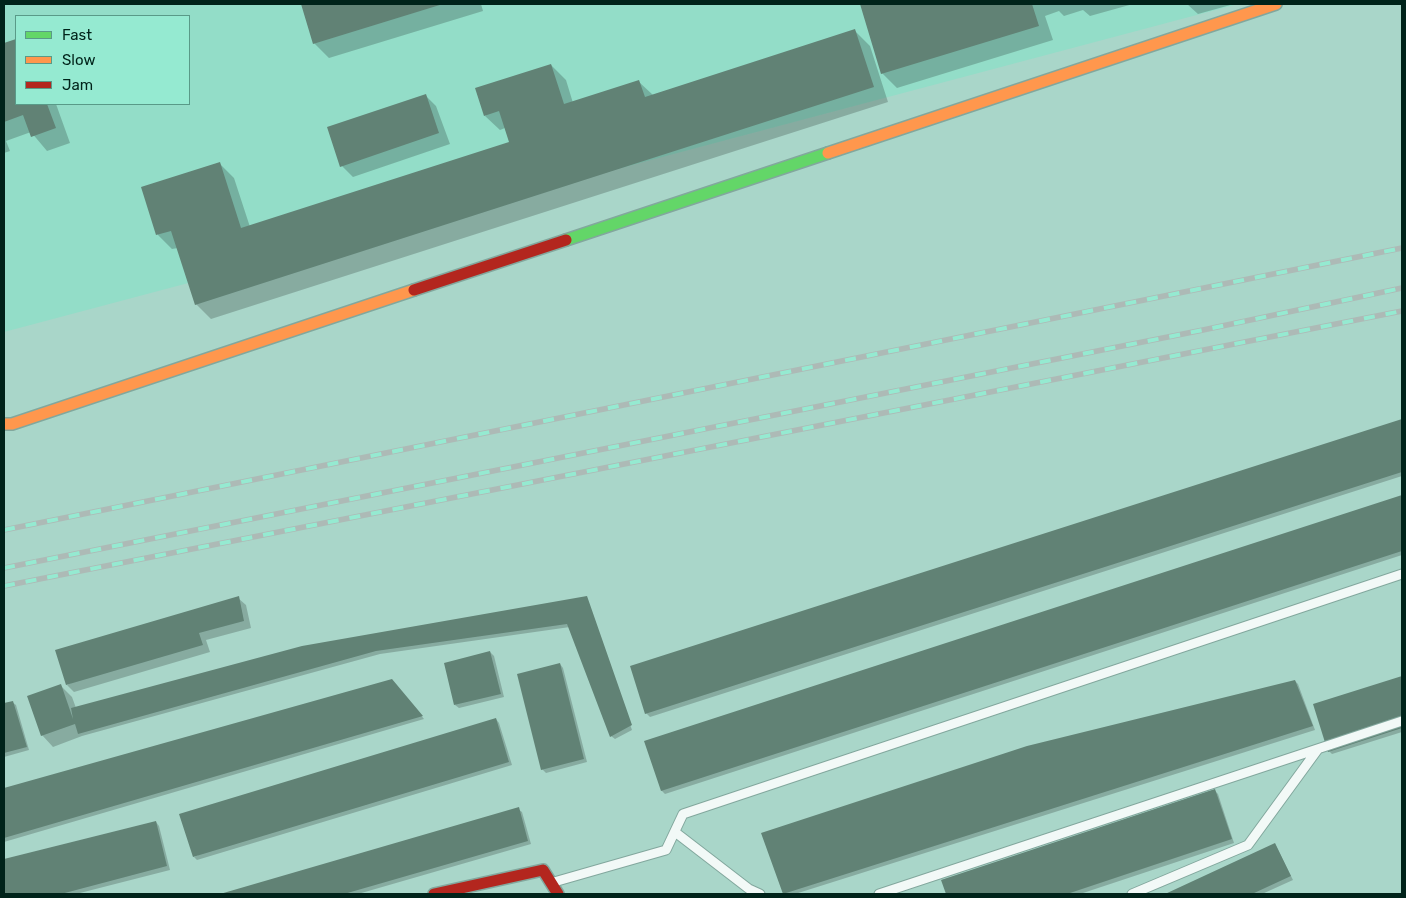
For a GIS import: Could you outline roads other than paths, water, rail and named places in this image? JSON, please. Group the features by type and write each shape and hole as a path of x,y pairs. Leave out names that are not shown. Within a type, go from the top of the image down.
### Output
{"street":[{"path":"4,424 12,424 1276,4"},
{"path":"434,894 543,870 558,894"}],"lane":[{"path":"551,883 666,850 683,814 1402,574"},
{"path":"879,894 1402,721"},
{"path":"1132,894 1248,845 1318,749"},
{"path":"674,832 748,889 760,894"}],"railway":[{"path":"4,530 1402,248"},
{"path":"4,568 1203,330 1402,288"},
{"path":"4,586 1402,311"}]}
